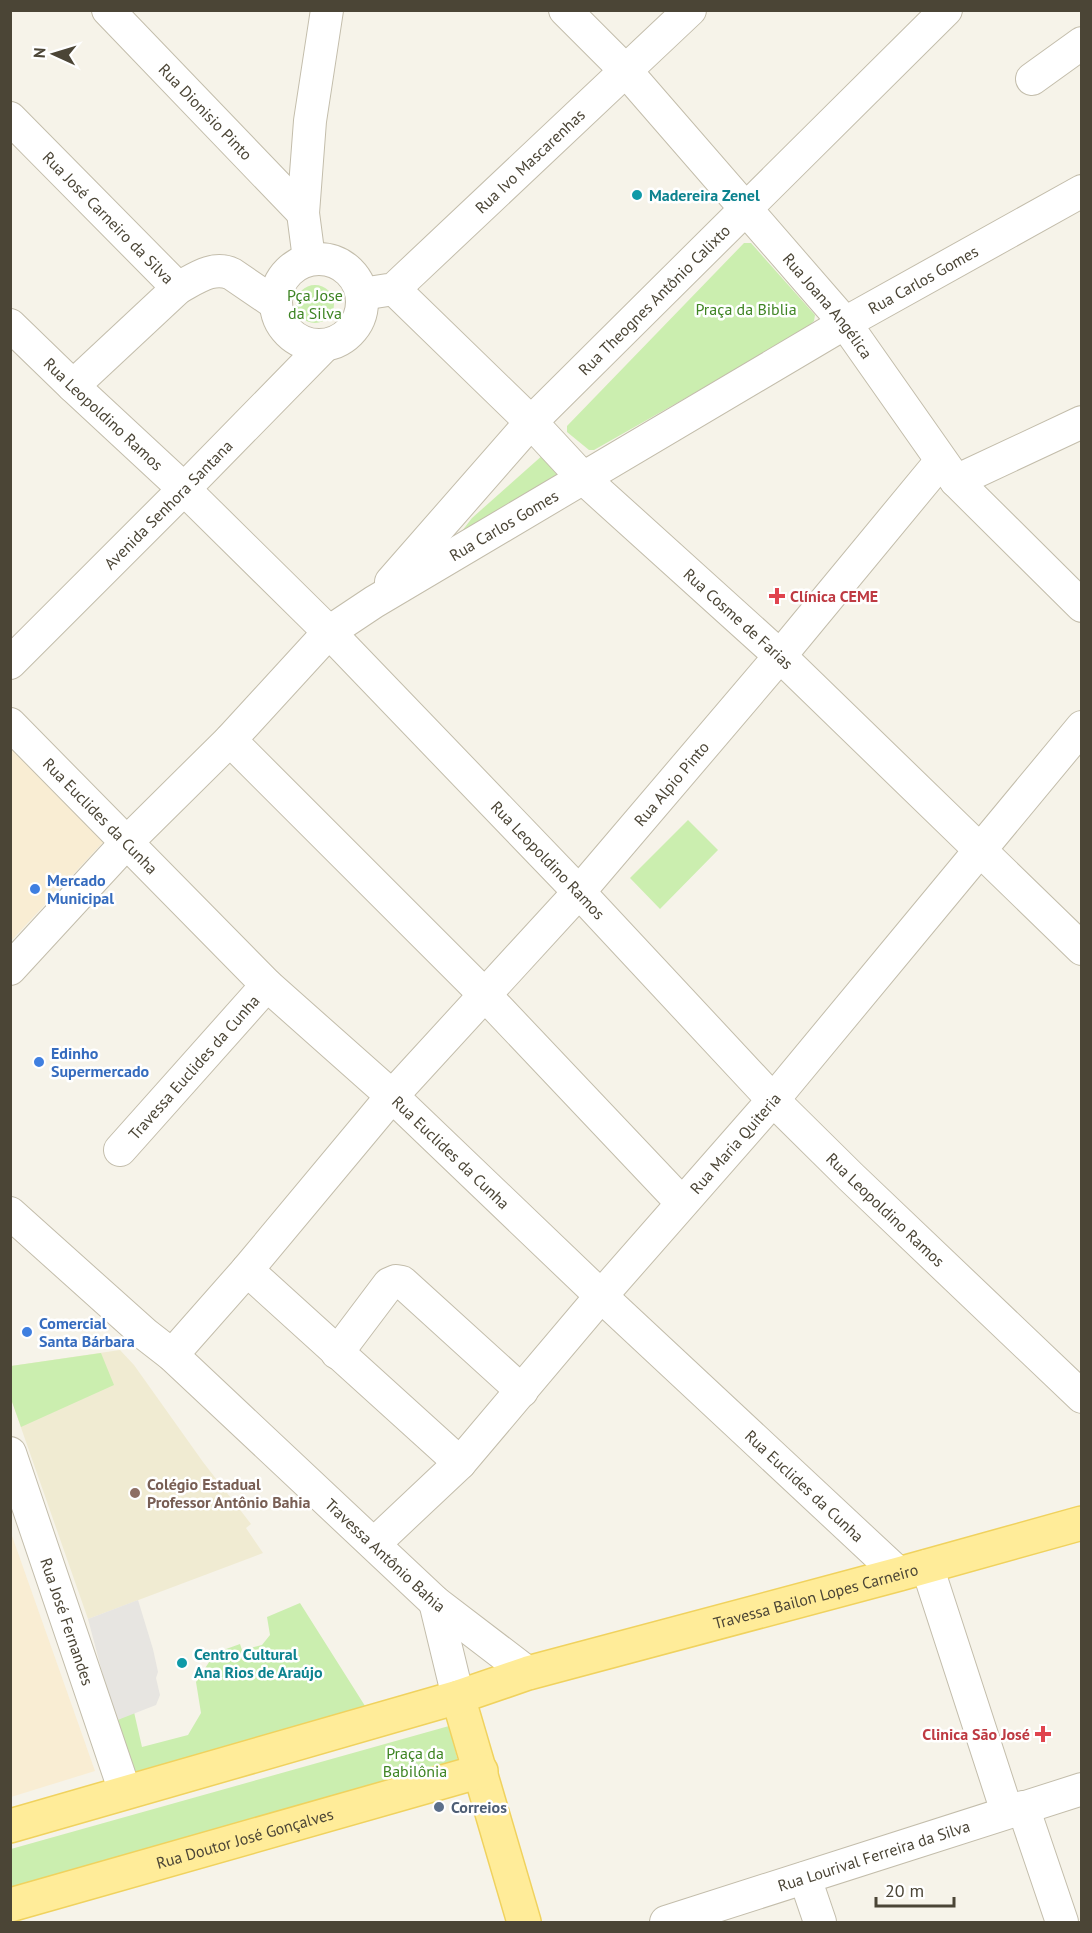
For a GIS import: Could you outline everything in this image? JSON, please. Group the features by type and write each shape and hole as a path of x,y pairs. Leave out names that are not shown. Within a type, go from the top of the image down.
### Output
{"main road":[{"path":"913,1570 1082,1523"},
{"name":"Travessa Bailon Lopes Carneiro","path":"458,1697 528,1673 913,1570"},
{"path":"10,1826 458,1697 524,1923"},
{"name":"Rua Doutor José Gonçalves","path":"10,1905 481,1771"}],"street":[{"name":"Rua Dionisio Pinto","path":"108,10 303,213"},
{"path":"309,259 303,213 310,121 327,10"},
{"name":"Rua Joana Angélica","path":"565,10 626,71 845,323 948,471 1082,606"},
{"name":"Rua Ivo Mascarenhas","path":"394,289 690,10"},
{"name":"Rua Theognes Antônio Calixto","path":"374,602 531,422 946,10"},
{"path":"1032,79 1082,43"},
{"name":"Rua José Carneiro da Silva","path":"10,118 178,288 204,274 225,270 276,303"},
{"name":"Rua Carlos Gomes","path":"10,969 127,842 230,740 328,632 374,602 845,323 1082,191"},
{"path":"325,345 311,345 297,339 286,330 279,317 276,303 281,280 298,263 323,258 337,262 349,269 357,280 362,294 394,289"},
{"path":"73,386 178,288"},
{"name":"Rua Cosme de Farias","path":"394,289 531,422 583,478 780,656 1082,949"},
{"name":"Avenida Senhora Santana","path":"10,663 325,345 338,341 350,333 363,308 362,294"},
{"name":"Rua Leopoldino Ramos","path":"10,325 184,489 328,632 579,892 773,1100 850,1177 1082,1398"},
{"path":"948,471 1082,422"},
{"name":"Rua Alpio Pinto","path":"392,1096 579,892 780,656 948,471"},
{"name":"Rua Euclides da Cunha","path":"10,724 267,985 392,1096 601,1296 913,1570"},
{"name":"Rua Maria Quiteria","path":"374,1544 460,1463 601,1296 773,1100 1082,727"},
{"path":"230,740 485,996 682,1203"},
{"name":"Travessa Euclides da Cunha","path":"120,1150 267,985"},
{"path":"172,1355 247,1270 392,1096"},
{"name":"Travessa Antônio Bahia","path":"16,1229 172,1355 435,1602 528,1673"},
{"path":"247,1270 460,1463"},
{"path":"337,1353 389,1284 396,1281 402,1282 522,1391"},
{"name":"Rua José Fernandes","path":"12,1466 124,1792"},
{"name":"Travessa Bailon Lopes Carneiro","path":"913,1570 1062,1923"},
{"path":"435,1602 458,1697"},
{"name":"Rua Lourival Ferreira da Silva","path":"666,1923 1082,1790"},
{"path":"805,1878 820,1923"}],"shaded area":[{"name":"Mercado Municipal","path":"12,748 107,838 11,941 10,750"},
{"name":"Colégio Estadual Professor Antônio Bahia","path":"120,1350 134,1365 203,1462 251,1524 246,1528 263,1553 88,1619 11,1399 11,1366"},
{"path":"11,1533 95,1771 10,1797"},
{"path":"138,1600 153,1649 160,1695 156,1705 115,1721 88,1619"}],"green space":[{"name":"Praça da Biblia","path":"744,243 751,243 815,315 814,321 802,332 594,450 589,450 567,432 567,426"},
{"name":"Pça Jose da Silva","path":"315,285 329,290 334,304 329,318 315,323 301,318 296,304 301,290"},
{"path":"544,454 559,472 556,480 452,544 472,518"},
{"path":"688,820 718,850 660,909 630,878"},
{"path":"101,1353 114,1385 21,1427 11,1399 11,1366"},
{"path":"300,1603 372,1717 131,1787 115,1721 134,1712 142,1747 188,1735 201,1713 196,1682 215,1653 240,1644 242,1650 262,1645 270,1635 267,1617"},
{"name":"Praça da Babilônia","path":"449,1726 462,1777 11,1899 11,1849"}],"place":[{"name":"Madereira Zenel","path":"637,195"},
{"name":"Clínica CEME","path":"777,596"},
{"name":"Mercado Municipal","path":"35,889"},
{"name":"Edinho Supermercado","path":"39,1062"},
{"name":"Comercial Santa Bárbara","path":"27,1332"},
{"name":"Colégio Estadual Professor Antônio Bahia","path":"135,1493"},
{"name":"Centro Cultural Ana Rios de Araújo","path":"182,1663"},
{"name":"Clinica São José","path":"1043,1734"},
{"name":"Correios","path":"439,1807"}]}
